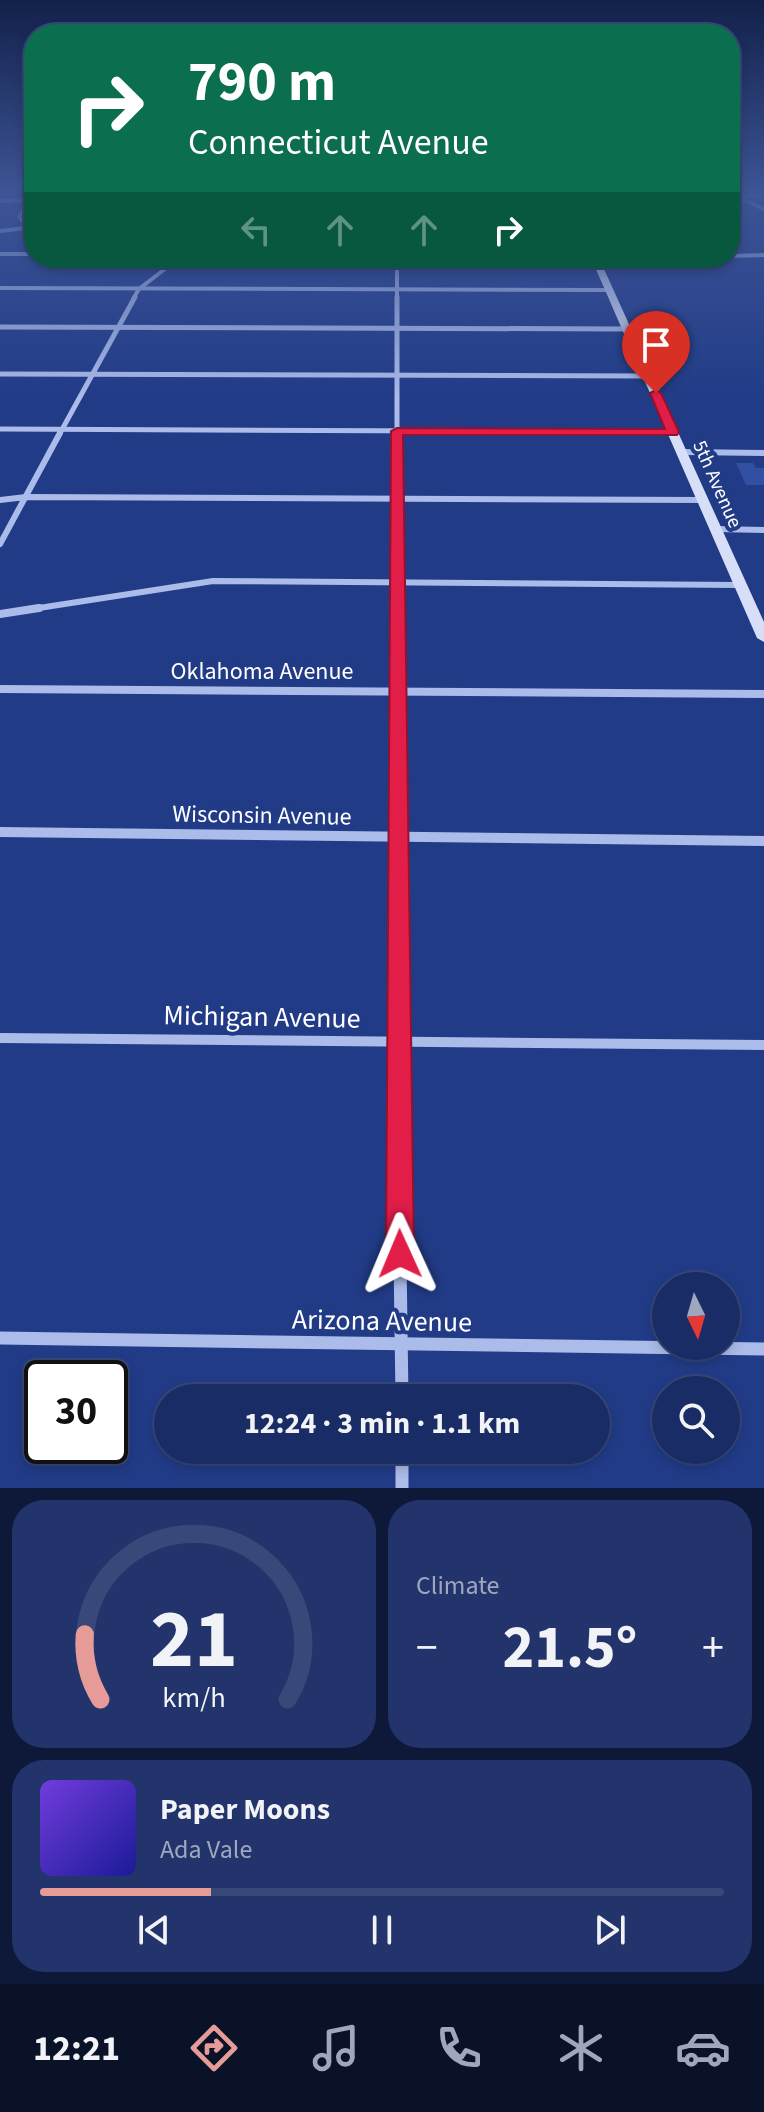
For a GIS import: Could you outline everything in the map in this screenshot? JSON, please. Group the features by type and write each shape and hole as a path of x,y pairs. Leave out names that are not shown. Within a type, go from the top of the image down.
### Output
{"main road":[{"name":"5th Avenue","path":"599,268 739,585 761,623 764,638"}],"street":[{"path":"0,544 139,289 166,268"},
{"path":"397,268 396,837 402,1384"},
{"path":"0,288 610,290"},
{"path":"0,327 627,329"},
{"path":"0,374 648,376"},
{"path":"0,429 673,432"},
{"path":"683,452 764,453"},
{"path":"0,500 26,497 704,500"},
{"path":"716,529 764,530"},
{"path":"0,614 213,581 739,585"},
{"name":"Oklahoma Avenue","path":"0,689 764,694"},
{"name":"Wisconsin Avenue","path":"0,832 764,841"},
{"name":"Michigan Avenue","path":"0,1038 764,1045"},
{"name":"Arizona Avenue","path":"0,1338 764,1349"},
{"path":"402,1464 402,1488"}],"building":[{"path":"736,463 753,463 756,468 764,468 764,485 746,485"}],"route":[{"path":"400,1254 397,431 673,432 656,393"}]}
